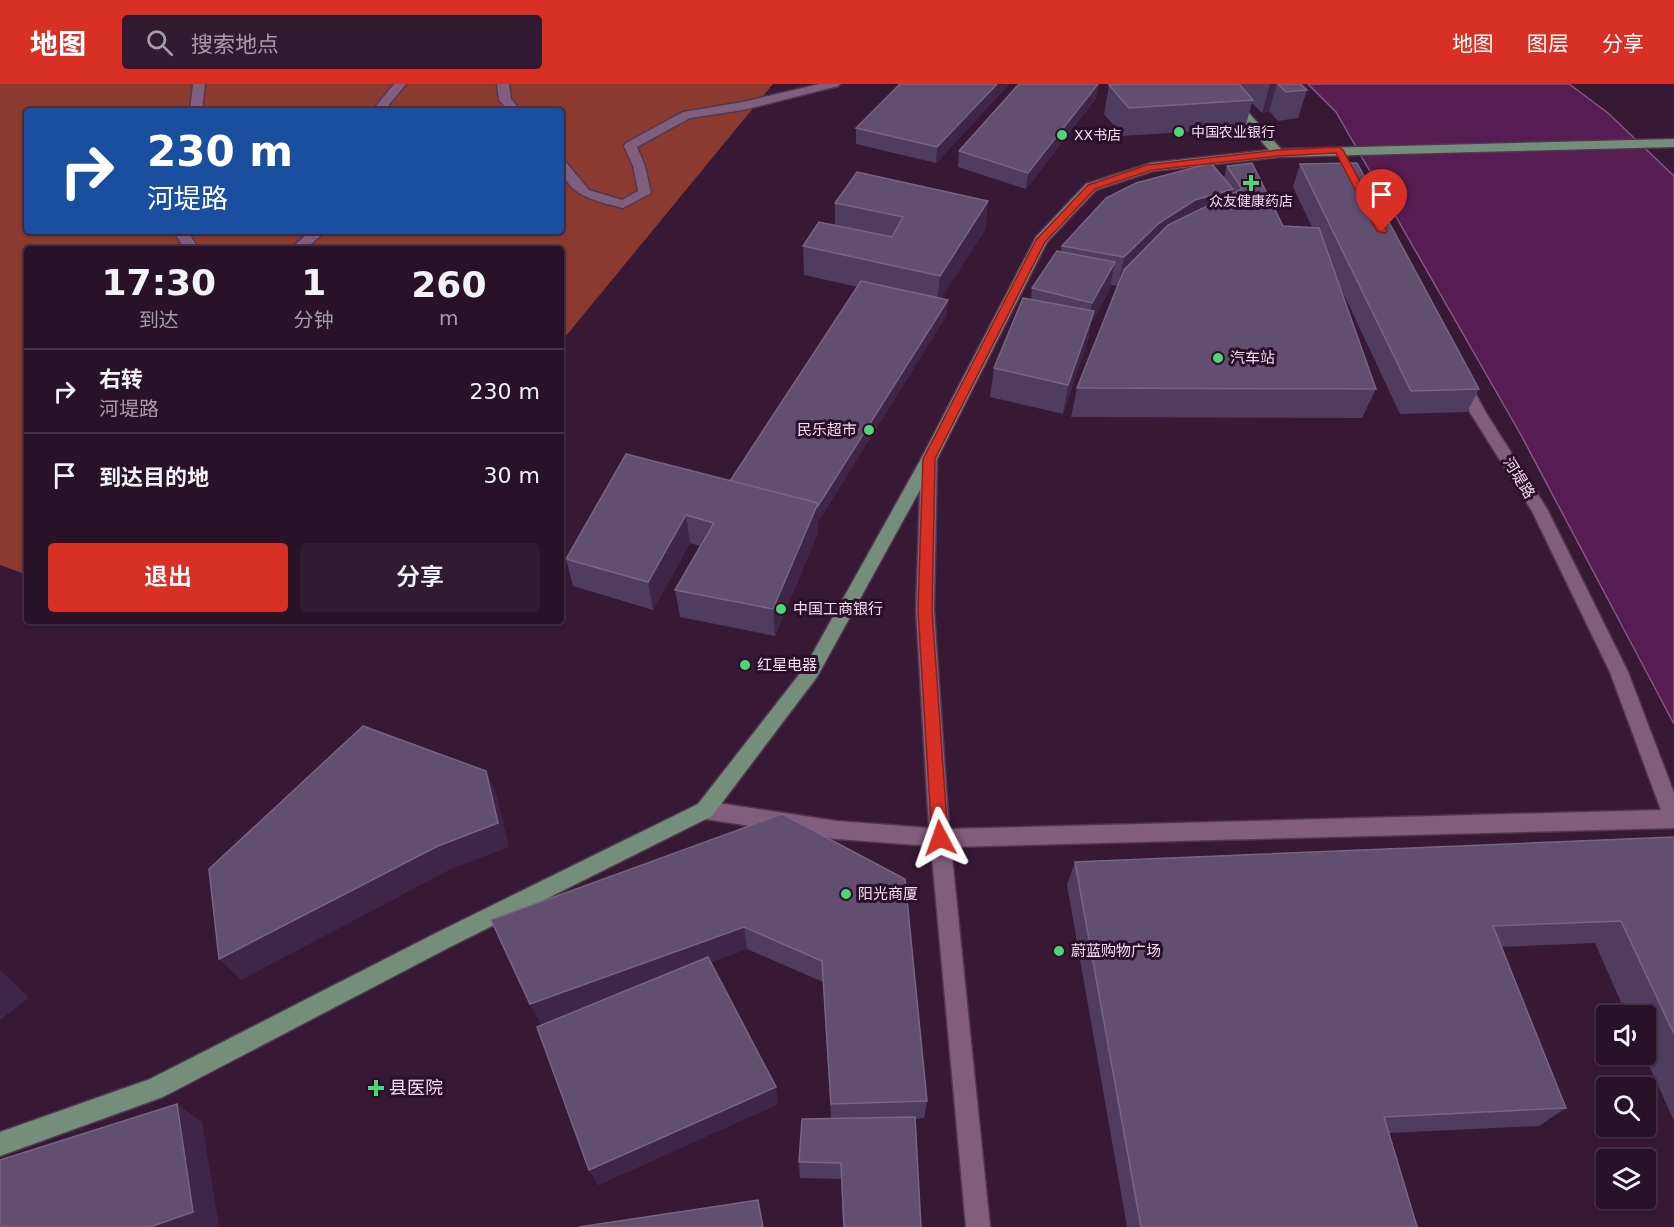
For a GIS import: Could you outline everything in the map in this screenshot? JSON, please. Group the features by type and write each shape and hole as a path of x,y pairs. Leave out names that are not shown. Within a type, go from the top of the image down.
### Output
{"main road":[{"path":"1217,84 1278,153"},
{"path":"0,1144 156,1089 445,939 705,810 811,672 929,459 1041,240 1091,187 1151,167 1278,153 1671,143"}],"street":[{"path":"196,108 199,84"},
{"path":"380,108 400,84"},
{"path":"503,84 505,100 512,108"},
{"path":"564,168 584,193 623,204 645,193 639,166 630,146 687,115 742,106 834,84"},
{"path":"1339,150 1350,171"},
{"path":"301,246 315,234"},
{"name":"河堤路","path":"1451,361 1479,414 1539,509 1614,662 1674,819"},
{"path":"929,459 925,610 940,838 978,1227"},
{"path":"705,810 837,830 940,838 1674,819"}],"shaded area":[{"path":"0,84 773,84 564,338 564,246 24,246 24,574 0,565"},
{"path":"1308,84 1569,84 1608,113 1674,176 1674,724 1521,435 1336,112"}],"building":[{"path":"900,84 997,84 937,147 856,128"},
{"path":"1019,84 1098,84 1028,173 959,151"},
{"path":"1239,84 1253,100 1129,108 1109,85"},
{"path":"1278,84 1301,84 1307,90 1286,92"},
{"path":"1211,163 1233,189 1195,200 1159,223 1124,257 1062,246 1106,198 1136,183"},
{"name":"汽车站","path":"1252,163 1283,226 1319,228 1376,389 1077,388 1124,270 1168,225 1242,189 1227,166"},
{"path":"1357,163 1479,389 1411,391 1300,164"},
{"path":"857,172 988,201 940,276 803,246 819,222 892,237 903,217 835,203"},
{"path":"1057,251 1115,262 1092,303 1032,288"},
{"path":"861,281 948,300 818,506 818,503 730,481"},
{"path":"1023,298 1094,311 1068,385 994,368"},
{"path":"626,454 818,503 773,609 675,590 714,523 686,515 648,582 566,559"},
{"path":"363,726 486,771 498,823 438,846 219,959 209,869"},
{"path":"782,814 905,879 927,1101 831,1104 822,961 744,927 530,1004 491,920"},
{"path":"1674,837 1674,1034 1621,921 1493,926 1566,1108 1384,1117 1417,1227 1141,1227 1075,862"},
{"path":"708,957 776,1087 589,1170 537,1027"},
{"path":"177,1104 193,1212 150,1227 0,1227 0,1160"},
{"path":"915,1117 921,1227 844,1227 841,1163 799,1162 802,1119"},
{"path":"758,1200 763,1227 579,1227"}],"place":[{"name":"中国农业银行","path":"1179,132"},
{"name":"XX书店","path":"1062,135"},
{"name":"众友健康药店","path":"1251,183"},
{"name":"汽车站","path":"1218,358"},
{"name":"民乐超市","path":"869,430"},
{"name":"中国工商银行","path":"781,609"},
{"name":"红星电器","path":"745,665"},
{"name":"阳光商厦","path":"846,894"},
{"name":"蔚蓝购物广场","path":"1059,951"},
{"name":"县医院","path":"376,1088"}],"route":[{"path":"940,838 925,610 929,459 1041,240 1091,187 1151,167 1278,153 1339,150 1382,231"}]}
